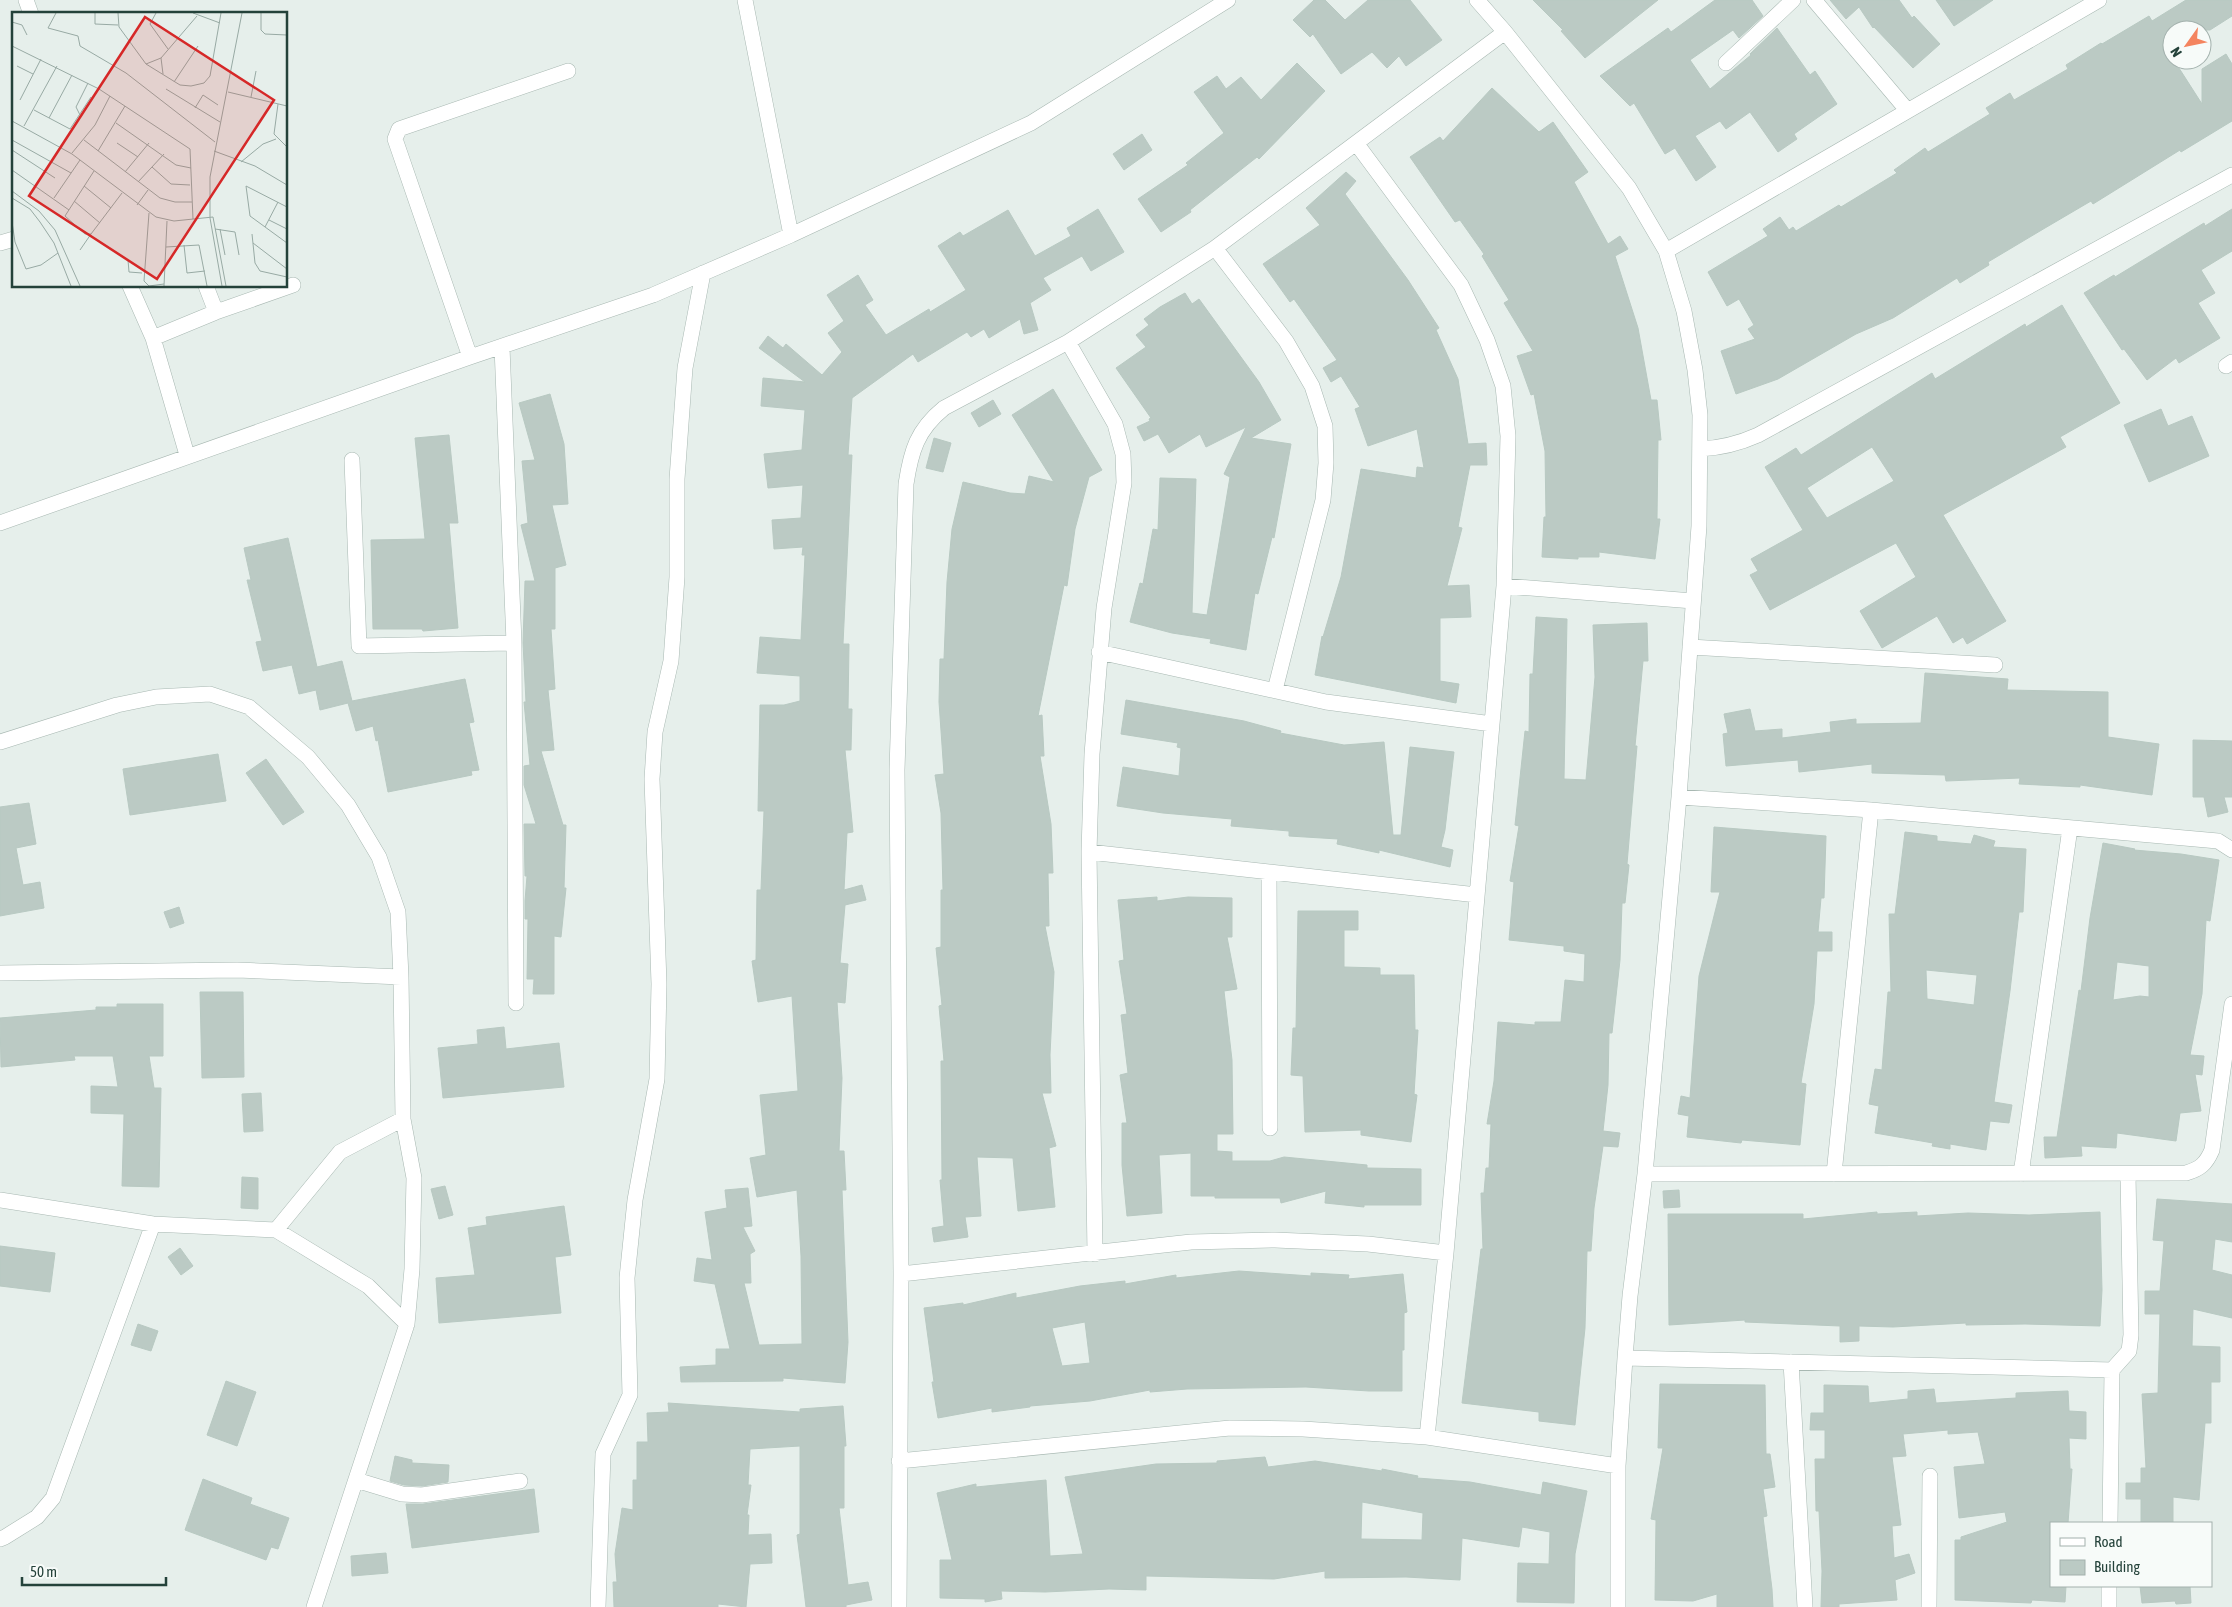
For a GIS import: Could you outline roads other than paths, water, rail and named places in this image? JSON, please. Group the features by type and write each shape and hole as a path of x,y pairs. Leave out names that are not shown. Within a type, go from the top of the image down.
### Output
{"street":[{"path":"26,0 30,12"},
{"path":"745,0 791,235"},
{"path":"0,523 187,455 653,295 791,235 1031,123 1228,0"},
{"path":"1477,0 1505,32 1628,188 1666,251 1684,311 1695,370 1700,415 1699,526 1679,797 1645,1174 1630,1296 1625,1358 1618,1466 1618,1607"},
{"path":"1726,63 1793,0"},
{"path":"1814,0 1907,110"},
{"path":"1666,251 2099,0"},
{"path":"899,1607 900,1274 896,770 906,484 909,466 921,431 931,418 944,408 1068,342 1215,248 1505,32"},
{"path":"470,357 395,139 399,129 568,71"},
{"path":"1356,143 1460,285 1487,340 1502,386 1508,436 1504,586 1446,1253 1427,1437"},
{"path":"1700,449 1722,448 1738,444 1758,435 2232,175"},
{"path":"1215,248 1286,341 1312,386 1325,426 1326,463 1323,500 1275,690"},
{"path":"598,1607 603,1454 630,1395 627,1278 635,1200 657,1079 659,984 653,868 652,779 655,732 671,661 677,577 677,479 685,368 703,273"},
{"path":"288,287 293,285"},
{"path":"131,288 153,338 187,455"},
{"path":"207,288 216,312"},
{"path":"153,338 216,312 284,288"},
{"path":"1068,342 1115,424 1123,454 1124,483 1099,652 1092,754 1089,852 1095,1254"},
{"path":"502,347 514,643 516,1003"},
{"path":"352,460 359,646 514,643"},
{"path":"1504,586 1693,601"},
{"path":"1690,647 1995,665"},
{"path":"1099,652 1326,702 1492,724"},
{"path":"0,742 117,705 156,697 210,694 249,707 308,757 348,804 379,858 398,912 403,1119 414,1178 412,1269 407,1324 314,1607"},
{"path":"1679,797 1871,810 2225,841 2232,850"},
{"path":"1834,1174 1871,810"},
{"path":"2021,1174 2070,828"},
{"path":"1089,852 1477,895"},
{"path":"1269,872 1270,1128"},
{"path":"0,973 237,970 401,977"},
{"path":"1645,1174 2128,1175 2186,1173 2198,1170 2207,1162 2212,1150 2232,1004"},
{"path":"276,1230 340,1152 403,1119"},
{"path":"1625,1358 2112,1370 2129,1351 2132,1335 2128,1175"},
{"path":"0,1200 153,1224 276,1230 368,1286 407,1324"},
{"path":"0,1539 5,1538 37,1517 53,1498 153,1224"},
{"path":"900,1274 1191,1242 1275,1240 1368,1244 1446,1253"},
{"path":"1791,1362 1805,1607"},
{"path":"2110,1522 2112,1370"},
{"path":"899,1461 1230,1428 1303,1429 1427,1437 1618,1466"},
{"path":"1929,1607 1930,1476"},
{"path":"356,1480 402,1494 422,1495 520,1481"},
{"path":"2109,1587 2109,1607"}]}
